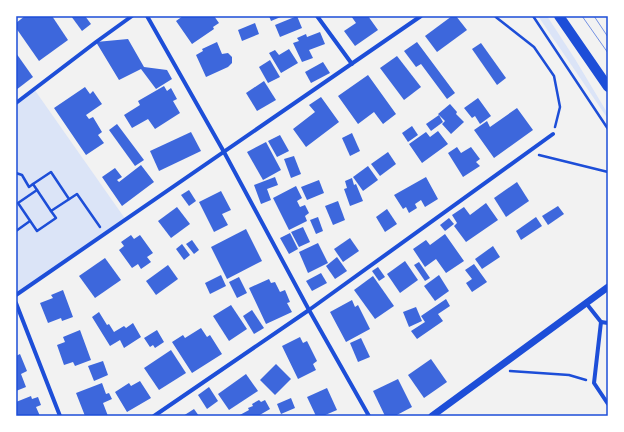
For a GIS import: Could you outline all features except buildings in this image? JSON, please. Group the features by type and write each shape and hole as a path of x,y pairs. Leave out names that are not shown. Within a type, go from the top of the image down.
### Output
{"main road":[{"path":"559,16 608,87"}],"street":[{"path":"16,103 132,16"},
{"path":"147,16 224,152 309,310 369,416"},
{"path":"317,16 352,64"},
{"path":"16,296 421,16"},
{"path":"154,416 309,310 553,134"},
{"path":"432,416 608,287"},
{"path":"16,303 60,416"},
{"path":"586,303 601,322 608,323"},
{"path":"601,322 594,383 608,404"}],"path":[{"path":"495,16 534,47 554,76 560,107 553,134"},
{"path":"533,16 608,129"},
{"path":"528,152 608,172"},
{"path":"16,173 22,175 29,186 51,172 69,199"},
{"path":"33,184 56,218 37,231 18,203 37,190"},
{"path":"51,211 77,194 105,234"},
{"path":"16,231 30,221"},
{"path":"495,370 570,375 594,383"}],"shaded area":[{"path":"538,16 547,16 608,114 608,119"},
{"path":"34,89 126,220 16,295 16,103"}],"tram line":[{"path":"582,16 608,53"},
{"path":"594,16 608,37"}]}
